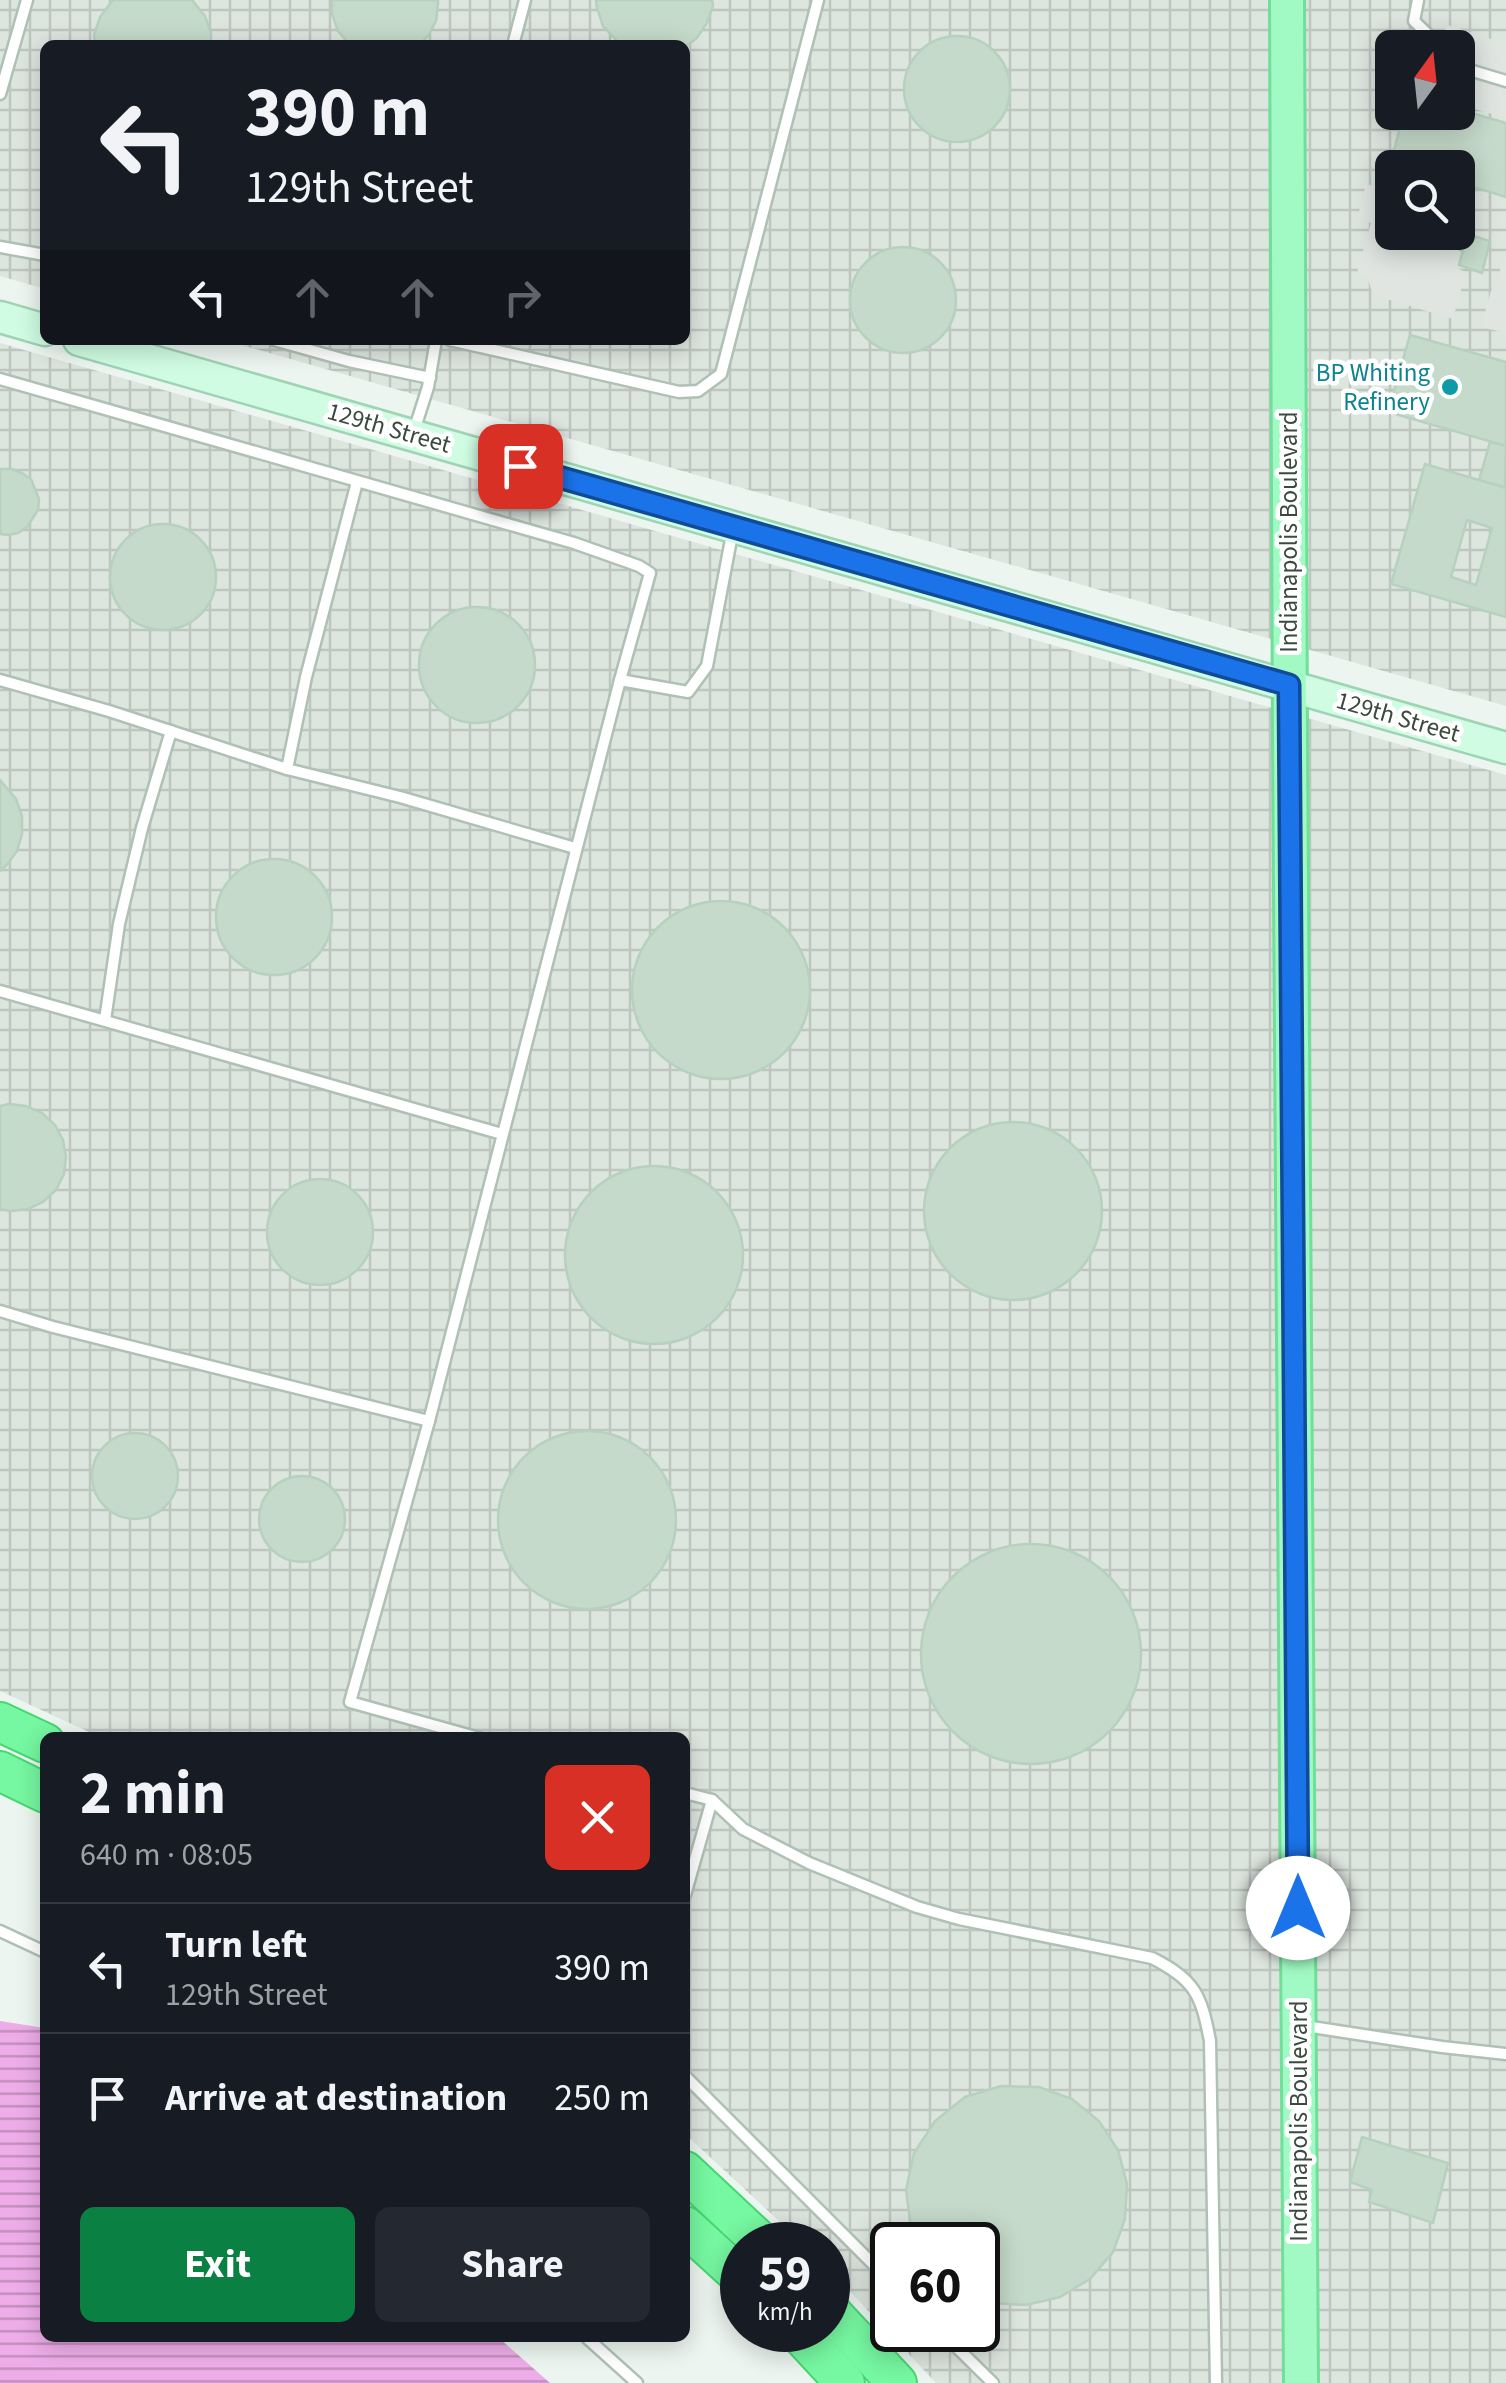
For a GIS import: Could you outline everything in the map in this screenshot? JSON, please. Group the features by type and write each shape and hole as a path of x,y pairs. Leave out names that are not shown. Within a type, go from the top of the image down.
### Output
{"highway":[{"path":"0,1722 40,1741"},
{"path":"0,1771 40,1791"},
{"path":"690,2177 739,2222"},
{"path":"690,2231 720,2258"},
{"path":"850,2332 898,2383"},
{"path":"816,2352 845,2383"}],"main road":[{"name":"Indianapolis Boulevard","path":"1287,0 1301,2383"},
{"path":"0,318 40,329"},
{"name":"129th Street","path":"97,345 1506,748"}],"lane":[{"path":"0,94 26,0"},
{"path":"514,40 525,0"},
{"path":"472,345 679,392 698,392 721,374 818,0"},
{"path":"1418,0 1414,21 1423,30"},
{"path":"1475,72 1506,81"},
{"path":"0,247 40,254"},
{"path":"293,345 430,378"},
{"path":"412,435 430,378 435,345"},
{"path":"0,379 574,543 650,573 575,848 429,1421 350,1702 458,1732"},
{"path":"287,769 306,677 357,482"},
{"path":"620,680 688,692 707,666 734,526"},
{"path":"0,680 287,769 575,848"},
{"path":"105,1020 119,924 142,828 172,731"},
{"path":"0,991 502,1134"},
{"path":"0,1311 429,1421"},
{"path":"690,1794 712,1800 743,1829 809,1863 917,1907 1152,1958 1177,1971 1194,1989 1205,2011 1210,2041 1216,2383"},
{"path":"690,1877 712,1800"},
{"path":"0,1932 40,1950"},
{"path":"1299,2026 1506,2054"},
{"path":"690,2081 870,2261"},
{"path":"591,2342 636,2383"},
{"path":"962,2352 992,2383"}],"shaded area":[{"name":"BP Whiting Refinery","path":"0,0 1506,0 1506,706 242,345 690,345 690,40 40,40 40,288 0,276"},
{"path":"1475,34 1506,44 1506,118 1475,109"},
{"path":"1366,184 1375,187 1375,250 1459,250 1454,267 1466,272 1453,319 1373,295 1367,276 1357,273 1371,223 1357,219"},
{"path":"1506,250 1506,333 1481,327"},
{"path":"0,343 1506,775 1506,2383 936,2383 907,2352 1000,2352 1000,2222 870,2222 870,2313 850,2291 850,2222 780,2222 690,2139 690,1732 89,1732 0,1691"},
{"path":"0,2021 40,2027 40,2342 504,2342 550,2383 0,2383"}],"building":[{"path":"113,0 192,0 205,16 211,40 94,40 100,17"},
{"path":"332,0 438,0 436,21 424,40 346,40 332,14"},
{"path":"596,0 712,0 713,6 707,23 690,43 690,40 616,40 603,26"},
{"path":"957,36 977,40 995,51 1006,69 1010,89 1006,109 995,127 977,138 957,142 937,138 919,127 908,109 904,89 908,69 919,51 937,40"},
{"path":"1475,114 1506,123 1506,197 1475,187 1475,150 1394,150 1399,130 1475,130"},
{"path":"1475,236 1490,241 1482,273 1459,265 1463,250 1475,250"},
{"path":"903,247 923,251 941,262 952,280 956,300 952,320 941,338 923,349 903,353 883,349 865,338 854,320 850,300 854,280 865,262 883,251"},
{"name":"BP Whiting Refinery","path":"1410,335 1506,362 1506,446 1388,412"},
{"path":"1490,442 1506,446 1505,487 1479,480"},
{"path":"1425,464 1506,488 1506,617 1391,584","holes":["1467,520 1492,528 1476,585 1451,577"]},
{"path":"0,469 12,469 31,479 39,499 38,510 27,527 8,535 0,534"},
{"path":"163,524 183,528 201,539 212,557 216,577 212,597 201,615 183,626 163,630 143,626 125,615 114,597 110,577 114,557 125,539 143,528"},
{"path":"477,607 499,611 518,624 531,643 535,665 531,687 518,706 499,719 477,723 455,719 436,706 423,687 419,665 423,643 436,624 455,611"},
{"path":"0,780 16,799 22,816 22,834 17,851 0,871"},
{"path":"274,859 296,863 315,876 328,895 332,917 328,939 315,958 296,971 274,975 252,971 233,958 220,939 216,917 220,895 233,876 252,863"},
{"path":"721,901 755,908 784,927 803,956 810,990 803,1024 784,1053 755,1072 721,1079 687,1072 658,1053 639,1024 632,990 639,956 658,927 687,908"},
{"path":"9,1104 42,1113 55,1125 66,1157 64,1174 56,1190 28,1209 10,1211 0,1209 0,1106"},
{"path":"1013,1122 1047,1129 1076,1148 1095,1177 1102,1211 1095,1245 1076,1274 1047,1293 1013,1300 979,1293 950,1274 931,1245 924,1211 931,1177 950,1148 979,1129"},
{"path":"654,1166 688,1173 717,1192 736,1221 743,1255 736,1289 717,1318 688,1337 654,1344 620,1337 591,1318 572,1289 565,1255 572,1221 591,1192 620,1173"},
{"path":"320,1179 340,1183 358,1194 369,1212 373,1232 369,1252 358,1270 340,1281 320,1285 300,1281 282,1270 271,1252 267,1232 271,1212 282,1194 300,1183"},
{"path":"587,1431 621,1438 650,1457 669,1486 676,1520 669,1554 650,1583 621,1602 587,1609 553,1602 524,1583 505,1554 498,1520 505,1486 524,1457 553,1438"},
{"path":"135,1433 159,1440 171,1452 178,1476 171,1500 159,1512 135,1519 111,1512 99,1500 92,1476 99,1452 111,1440"},
{"path":"302,1476 326,1483 338,1495 345,1519 338,1543 326,1555 302,1562 278,1555 266,1543 259,1519 266,1495 278,1483"},
{"path":"1031,1544 1073,1553 1109,1576 1132,1612 1141,1654 1132,1696 1109,1732 1073,1755 1031,1764 989,1755 953,1732 930,1696 921,1654 930,1612 953,1576 989,1553"},
{"path":"1001,2086 1039,2087 1072,2099 1099,2121 1118,2150 1127,2184 1125,2219 1113,2252 1090,2279 1060,2297 1026,2305 1000,2304 1000,2222 910,2222 906,2190 914,2153 935,2121 965,2097"},
{"path":"1362,2137 1448,2163 1433,2223 1369,2202 1372,2190 1350,2182"}],"place":[{"name":"BP Whiting Refinery","path":"1450,387"}],"route":[{"path":"520,466 1289,685 1298,1908"}]}
